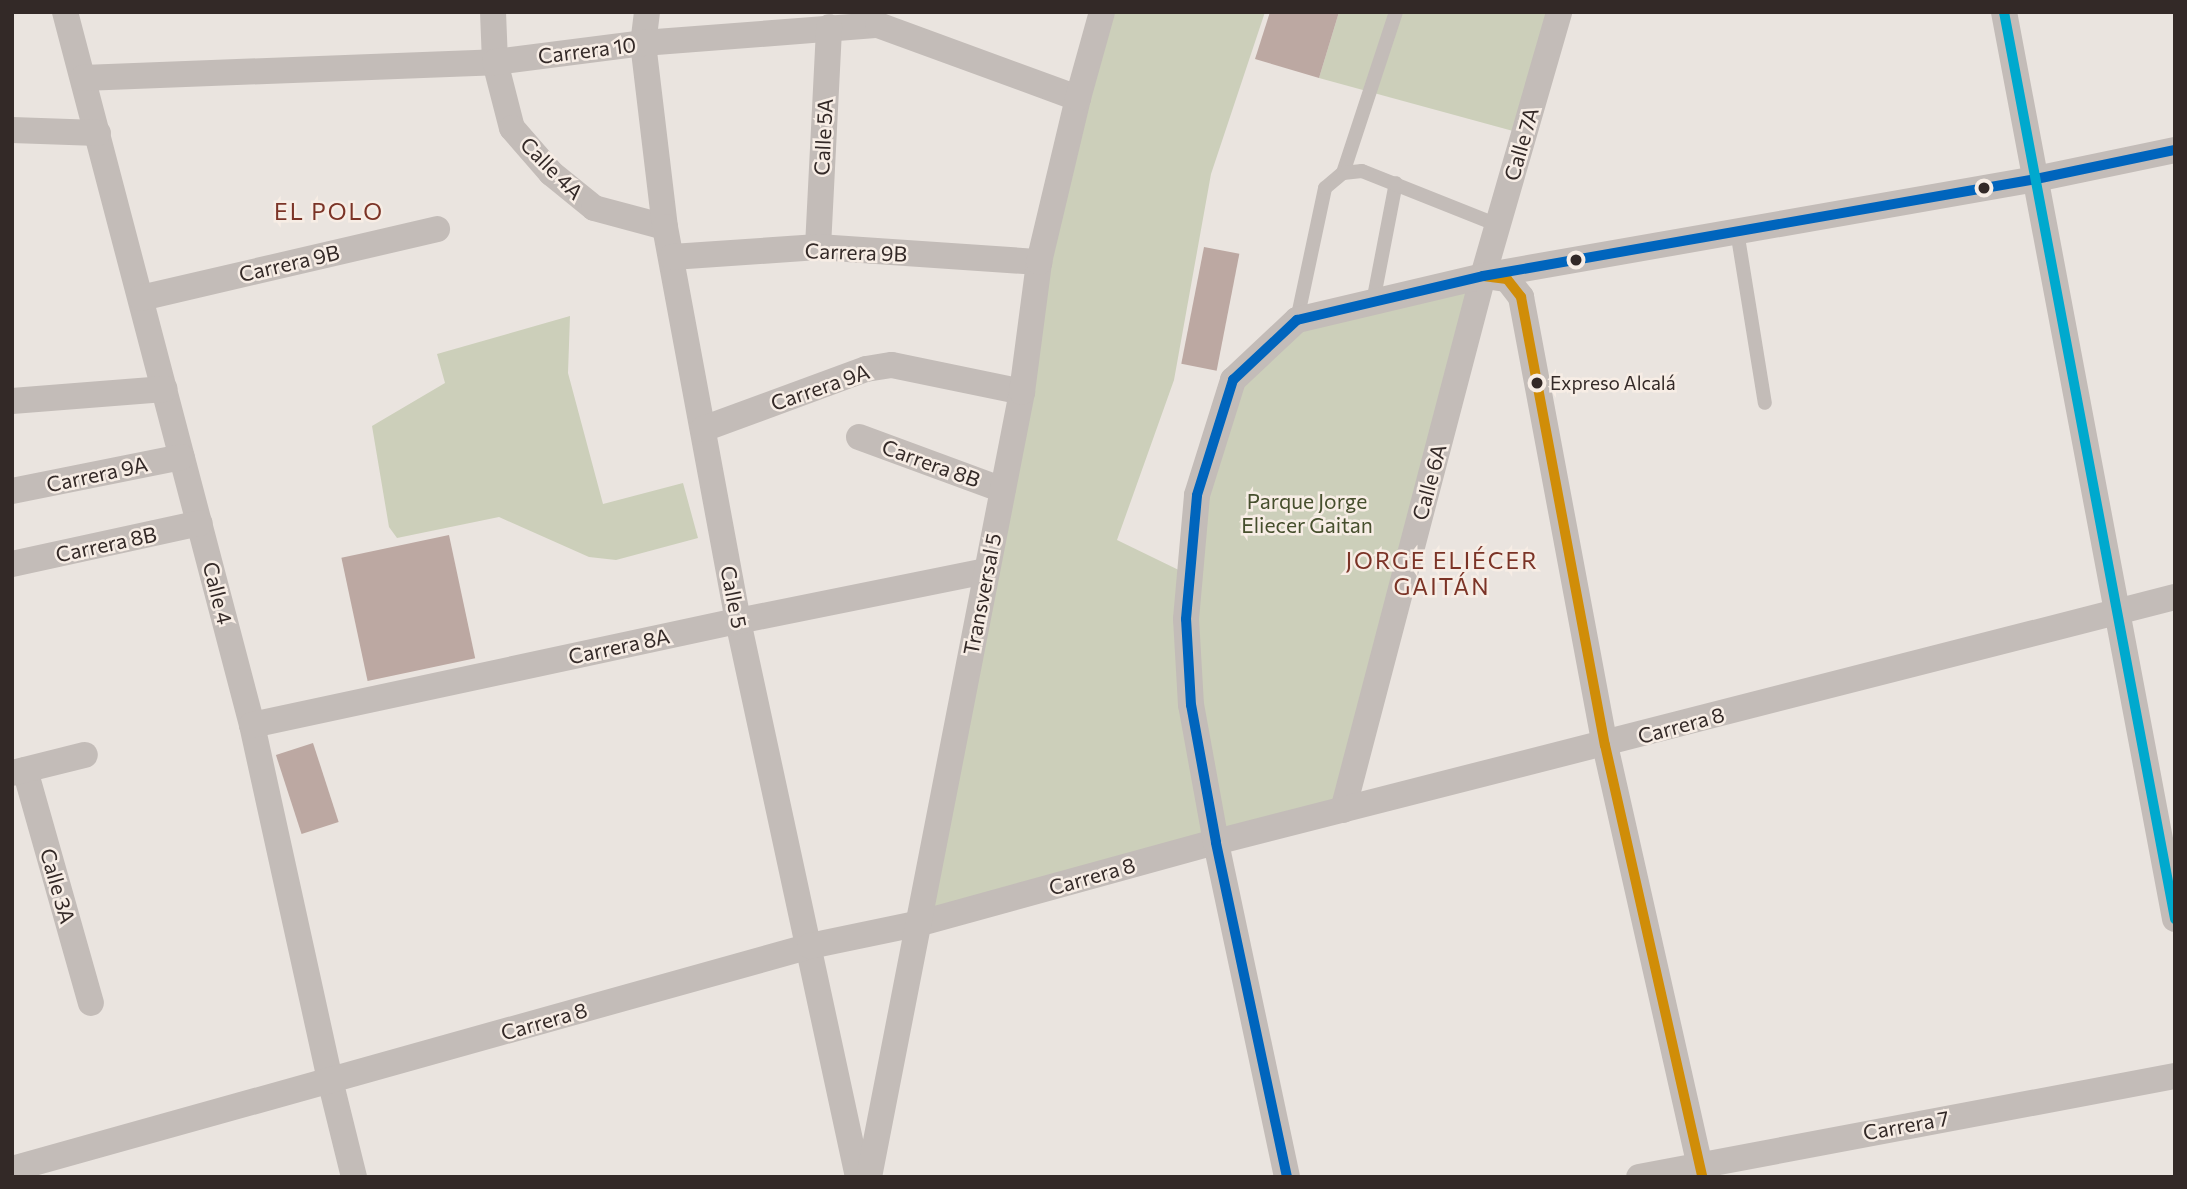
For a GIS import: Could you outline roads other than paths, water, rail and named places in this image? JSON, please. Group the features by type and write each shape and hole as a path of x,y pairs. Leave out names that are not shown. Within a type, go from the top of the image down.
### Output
{"street":[{"name":"Calle 4","path":"65,12 252,725 354,1177"},
{"name":"Calle 4A","path":"493,12 495,62 512,128 551,173 594,208 665,227"},
{"name":"Calle 5","path":"647,12 643,43 665,227 738,621 858,1177"},
{"name":"Transversal 5","path":"869,1177 921,923 1022,392 1039,262 1078,98 1102,12"},
{"name":"Calle 7A","path":"1483,276 1559,12"},
{"path":"2004,12 2175,919"},
{"name":"Carrera 10","path":"83,78 495,62 643,43 829,27 884,19 1078,98"},
{"name":"Calle 5A","path":"818,247 829,27"},
{"path":"12,130 98,133"},
{"path":"1287,1177 1216,842 1191,705 1186,632 1197,495 1233,380 1297,320 1483,276 2036,179 2175,150"},
{"name":"Carrera 9B","path":"141,298 437,229"},
{"name":"Carrera 9B","path":"672,257 818,247 1039,262"},
{"path":"1483,276 1507,279 1521,297 1605,745 1701,1171"},
{"name":"Calle 6A","path":"1343,810 1483,276"},
{"name":"Carrera 9A","path":"704,429 866,369 892,365 1022,392"},
{"path":"12,401 165,389"},
{"name":"Carrera 8B","path":"859,437 1003,490"},
{"name":"Carrera 9A","path":"12,491 182,457"},
{"name":"Carrera 8B","path":"12,564 200,523"},
{"name":"Carrera 8A","path":"252,725 986,571"},
{"name":"Carrera 8","path":"12,1169 810,946 921,923 1216,842 1605,745 2175,597"},
{"path":"18,772 85,755"},
{"name":"Calle 3A","path":"18,772 91,1003"},
{"name":"Carrera 7","path":"1639,1177 1701,1171 2175,1076"}],"lane":[{"path":"1297,320 1325,188 1343,173 1396,12"},
{"path":"1343,173 1362,171 1498,225"},
{"path":"1373,302 1396,183"},
{"path":"1737,231 1765,403"}],"place":[{"name":"Expreso Alcalá","path":"1537,383"}],"district":[{"name":"EL POLO","path":"329,211"},
{"name":"JORGE ELIÉCER GAITÁN","path":"1442,573"}],"park label":[{"name":"Parque Jorge Eliecer Gaitan","path":"1307,513"}]}
